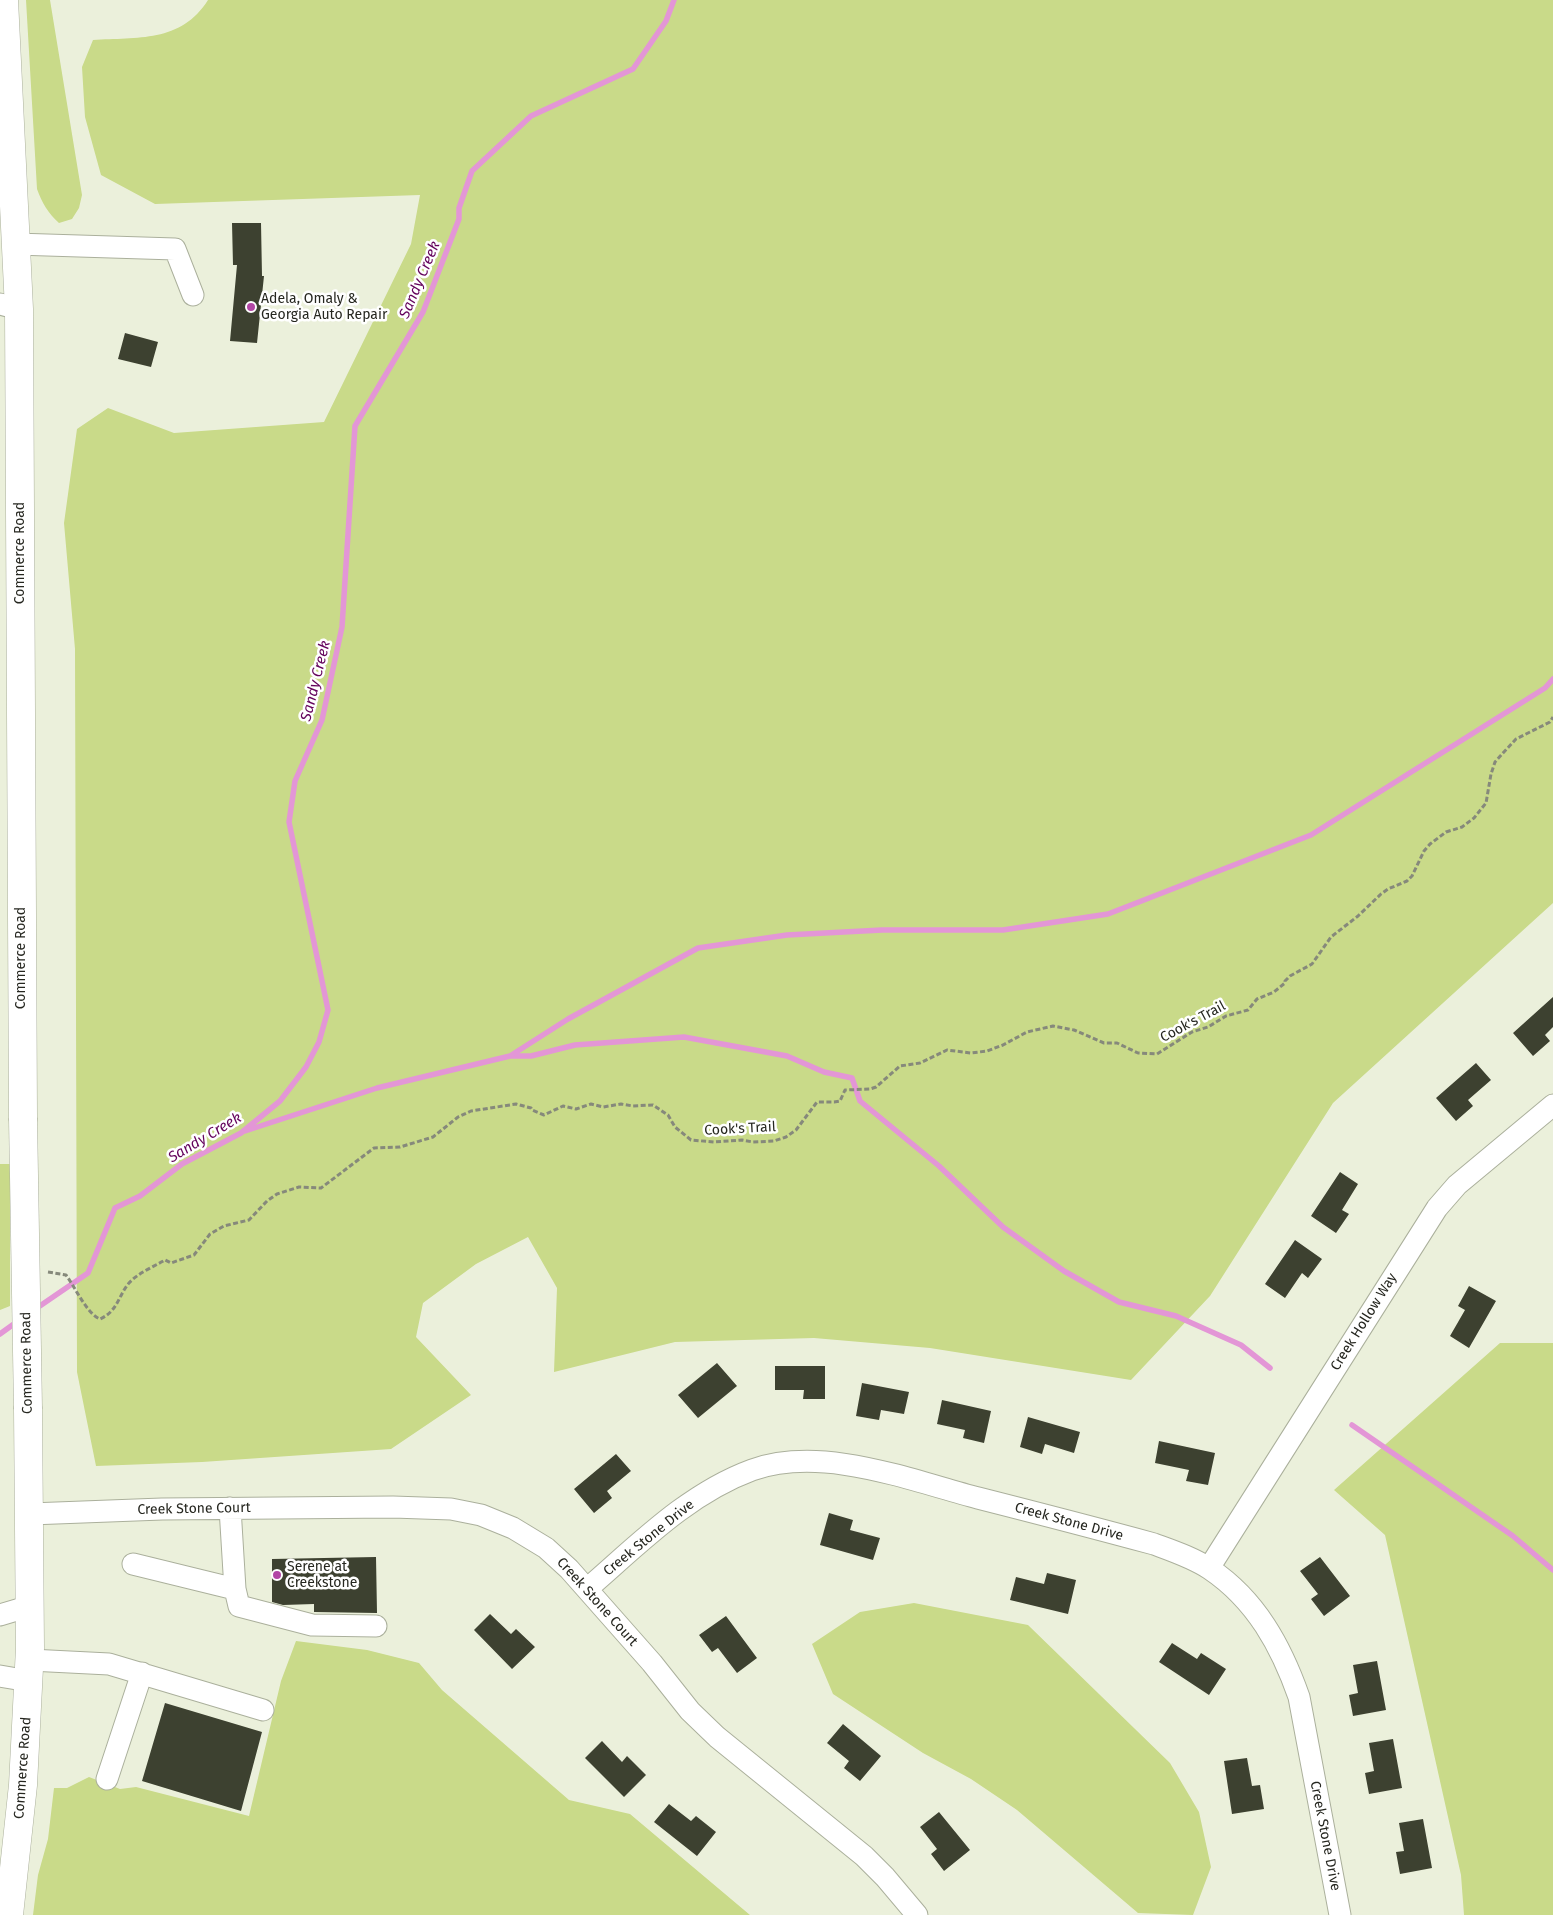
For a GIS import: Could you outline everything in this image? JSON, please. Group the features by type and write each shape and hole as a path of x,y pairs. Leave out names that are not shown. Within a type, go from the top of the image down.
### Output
{"highway":[{"name":"Commerce Road","path":"4,0 16,244 9,306 30,1514 29,1670 23,1786 9,1915"}],"street":[{"path":"16,244 175,249 193,295"},
{"name":"Creek Hollow Way","path":"1209,1568 1437,1208 1457,1185 1553,1105"},
{"name":"Creek Stone Drive","path":"587,1589 666,1521 722,1482 754,1470 802,1461 855,1465 1154,1544 1188,1557 1209,1568 1236,1590 1254,1609 1279,1648 1290,1670 1299,1697 1340,1915"},
{"path":"230,1508 235,1589 239,1606 312,1625 376,1626"},
{"name":"Creek Stone Court","path":"30,1514 230,1508 451,1509 481,1515 513,1528 546,1548 569,1569 652,1663 690,1711 717,1737 864,1856 885,1877 917,1915"},
{"path":"132,1564 235,1589"},
{"path":"0,1615 30,1606"},
{"path":"0,1676 29,1670 109,1664 263,1710"},
{"path":"107,1779 142,1673"}],"path":[{"name":"Cook's Trail","path":"66,1275 76,1288 90,1313 100,1319 118,1304 129,1283 142,1273 165,1260 171,1263 194,1255 210,1234 224,1226 249,1220 276,1194 299,1187 321,1188 374,1148 400,1147 425,1140 440,1132 458,1117 471,1112 516,1104 531,1108 544,1115 563,1106 576,1110 592,1104 603,1107 621,1104 633,1106 653,1105 668,1115 675,1127 691,1140 764,1142 786,1137 796,1130 817,1102 840,1100 845,1090 870,1089 879,1085 887,1075 900,1066 920,1063 947,1050 987,1051 1038,1028 1053,1026 1074,1030 1104,1043 1117,1043 1138,1054 1157,1054 1192,1032 1208,1027 1226,1016 1248,1010 1257,999 1279,989 1290,976 1312,964 1331,937 1358,916 1381,894 1412,876 1430,844 1446,832 1462,827 1474,818 1486,803 1491,774 1503,752 1516,739 1550,722 1553,717"}],"green space":[{"path":"26,0 50,0 82,195 79,208 72,219 59,223 46,208 37,189"},
{"path":"208,0 1553,0 1553,903 1333,1103 1210,1296 1131,1380 930,1348 814,1338 675,1342 554,1372 557,1288 528,1237 476,1264 423,1303 416,1337 471,1395 391,1449 202,1462 96,1466 77,1372 75,649 64,523 77,429 108,408 174,433 324,422 411,244 420,195 155,204 101,175 85,117 82,67 93,40 142,37 171,31 185,24 197,14"},
{"path":"0,1164 10,1164 10,1306 0,1310"},
{"path":"1500,1343 1553,1343 1553,1915 1464,1915 1461,1875 1385,1535 1334,1490"},
{"path":"914,1603 1028,1625 1170,1763 1199,1812 1211,1867 1193,1915 1138,1913 1017,1810 971,1779 923,1753 833,1694 812,1644 860,1612"},
{"path":"296,1641 367,1650 419,1663 442,1690 569,1800 630,1814 750,1915 33,1915 38,1875 48,1839 54,1788 67,1788 89,1777 120,1789 136,1787 249,1816 281,1681"}],"building":[{"path":"232,223 261,223 262,276 264,276 257,343 230,341 237,265 233,265"},
{"path":"125,333 158,342 151,367 118,359"},
{"path":"1553,997 1553,1027 1545,1035 1550,1041 1533,1056 1513,1033"},
{"path":"1476,1063 1491,1080 1468,1100 1473,1106 1456,1121 1436,1098"},
{"path":"1340,1172 1358,1184 1342,1210 1349,1214 1336,1233 1311,1216"},
{"path":"1295,1240 1322,1259 1308,1278 1302,1273 1285,1298 1265,1284"},
{"path":"1469,1286 1496,1301 1469,1348 1450,1336 1465,1310 1458,1306"},
{"path":"717,1363 737,1386 698,1418 678,1395"},
{"path":"775,1366 825,1366 825,1399 803,1399 804,1390 775,1390"},
{"path":"862,1383 909,1392 904,1414 881,1410 879,1420 856,1416"},
{"path":"942,1400 991,1411 984,1443 963,1438 965,1430 937,1424"},
{"path":"1028,1417 1080,1432 1074,1453 1045,1444 1042,1454 1020,1447"},
{"path":"1159,1441 1215,1453 1208,1485 1186,1481 1189,1470 1155,1463"},
{"path":"616,1454 631,1471 607,1491 612,1498 594,1513 574,1489"},
{"path":"829,1513 853,1520 850,1530 880,1538 873,1560 820,1545"},
{"path":"376,1557 377,1613 314,1612 314,1604 283,1605 272,1602 272,1559"},
{"path":"1320,1557 1350,1596 1324,1616 1311,1599 1318,1594 1300,1571"},
{"path":"1047,1573 1076,1580 1068,1614 1010,1600 1016,1577 1044,1584"},
{"path":"490,1614 511,1634 516,1629 535,1647 512,1669 474,1630"},
{"path":"726,1616 757,1658 737,1673 718,1648 712,1652 699,1635"},
{"path":"1172,1643 1197,1659 1201,1653 1226,1669 1209,1695 1159,1662"},
{"path":"1377,1661 1386,1710 1353,1716 1349,1695 1358,1693 1353,1665"},
{"path":"165,1703 262,1732 241,1811 142,1781"},
{"path":"843,1724 881,1756 860,1781 844,1768 849,1761 827,1743"},
{"path":"1393,1739 1402,1788 1369,1794 1365,1773 1374,1771 1369,1743"},
{"path":"602,1741 622,1762 627,1756 646,1775 624,1797 585,1758"},
{"path":"1247,1758 1252,1786 1260,1785 1264,1809 1232,1814 1224,1761"},
{"path":"669,1804 691,1821 696,1816 716,1832 697,1856 654,1822"},
{"path":"939,1812 970,1850 944,1871 931,1854 937,1849 920,1827"},
{"path":"1423,1819 1432,1868 1400,1874 1396,1852 1404,1851 1399,1823"}],"waterway":[{"name":"Sandy Creek","path":"34,1310 88,1273 115,1208 140,1196 182,1164 241,1133 280,1101 306,1067 319,1042 328,1010 289,822 295,781 322,720 342,627 355,426 423,312 459,219 459,208 472,171 531,116 633,69 666,21 674,0"},
{"path":"510,1056 568,1019 698,948 787,935 882,930 1003,930 1108,914 1311,835 1545,688 1553,679"},
{"path":"245,1131 377,1088 510,1056 531,1056 575,1045 684,1037 787,1056 824,1072 852,1078 860,1101 939,1166 1003,1227 1064,1271 1119,1302 1176,1316 1241,1345 1270,1368"},
{"name":"Sandy Creek","path":"0,1334 18,1321"},
{"path":"1352,1425 1513,1536 1553,1570"}],"place":[{"name":"Adela, Omaly & Georgia Auto Repair","path":"251,307"},
{"name":"Serene at Creekstone","path":"277,1575"}]}
